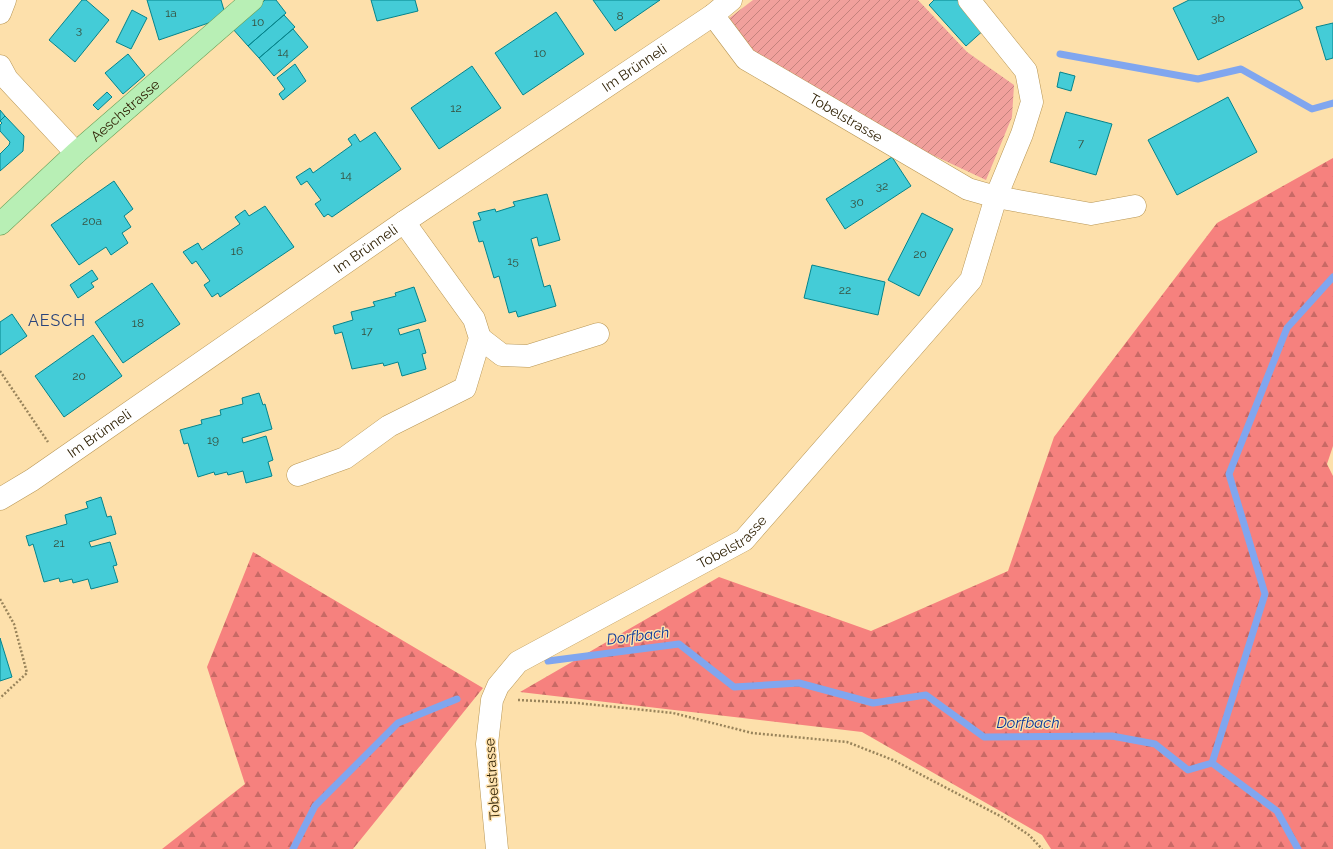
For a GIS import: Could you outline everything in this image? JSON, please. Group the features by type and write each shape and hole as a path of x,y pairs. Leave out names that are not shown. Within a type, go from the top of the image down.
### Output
{"main road":[{"name":"Aeschstrasse","path":"0,224 76,153 252,0"}],"street":[{"path":"0,13 5,0"},
{"name":"Im Brünneli","path":"0,499 32,480 404,222 713,15 731,0"},
{"name":"Tobelstrasse","path":"497,849 487,744 492,700 498,686 518,662 744,540 971,280 996,197 1022,134 1032,102 1026,70 969,0"},
{"name":"Tobelstrasse","path":"713,15 746,59 968,189 996,197 1091,214 1135,206"},
{"path":"0,66 8,79 76,153"},
{"path":"404,222 474,319 480,338 502,356 528,356 598,334"},
{"path":"298,475 345,458 389,426 465,388 480,338"}],"path":[{"path":"0,371 60,460"},
{"path":"0,599 14,624 27,673 0,698"},
{"path":"492,700 577,703 666,713 752,733 847,742 893,760 1002,817 1029,835 1042,849"}],"green space":[{"path":"1333,158 1333,446 1327,464 1333,476 1333,849 1051,849 1042,835 862,732 520,692 719,577 871,631 1008,571 1054,437 1217,223"},
{"path":"253,552 483,688 353,849 162,849 245,784 207,667"}],"shaded area":[{"path":"753,0 918,0 967,52 1014,85 1012,117 986,180 875,128 753,61 728,19"}],"building":[{"path":"82,0 86,0 109,20 75,62 49,40"},
{"path":"147,0 221,0 226,17 159,40"},
{"path":"265,0 276,0 286,13 248,46 232,28"},
{"path":"371,0 415,0 418,11 377,21"},
{"path":"593,0 660,0 615,31"},
{"path":"934,0 960,0 986,28 966,46 929,5"},
{"path":"1189,0 1299,0 1303,8 1198,60 1173,8"},
{"path":"132,10 147,18 131,49 116,42"},
{"path":"556,12 584,54 523,95 495,53"},
{"path":"284,15 295,27 259,58 248,46"},
{"path":"1333,23 1333,58 1326,60 1316,27"},
{"path":"293,29 308,47 274,76 259,58"},
{"path":"128,54 145,75 123,94 105,73"},
{"path":"295,64 306,81 283,100 279,94 285,89 277,78"},
{"path":"472,66 501,108 439,149 411,108"},
{"path":"1060,72 1075,76 1071,91 1057,87"},
{"path":"107,92 112,97 98,110 93,105"},
{"path":"1228,97 1257,152 1177,195 1148,140"},
{"path":"0,110 5,116 0,121"},
{"path":"1066,112 1112,124 1096,175 1050,162"},
{"path":"5,116 24,136 23,151 0,171 0,154 10,142 0,131 0,125 2,123 0,121"},
{"path":"375,132 401,169 332,217 328,214 324,217 315,204 321,200 307,181 301,185 296,177 310,168 313,173 352,145 348,139 355,134 360,142"},
{"path":"892,157 911,186 845,229 826,199"},
{"path":"114,181 133,209 124,216 131,227 122,233 128,243 111,255 106,247 79,265 51,225"},
{"path":"547,194 560,240 539,246 537,237 531,239 544,287 550,285 556,306 518,317 516,311 509,313 499,276 494,278 483,241 479,242 473,222 481,220 478,213 495,209 496,212 515,206 513,202"},
{"path":"265,206 294,247 220,297 218,293 212,297 204,285 210,281 196,261 192,264 183,252 198,243 202,250 240,224 235,217 245,210 249,216"},
{"path":"922,213 953,229 919,296 888,280"},
{"path":"812,265 885,282 878,315 804,298"},
{"path":"92,270 98,279 91,283 94,287 78,298 70,285"},
{"path":"152,283 180,324 123,363 95,322"},
{"path":"414,287 426,321 398,329 400,335 419,329 426,353 422,354 426,369 402,376 398,362 384,366 383,363 352,369 342,332 335,334 333,326 353,320 351,312 375,306 373,302 396,296 395,293"},
{"path":"12,314 27,336 0,355 0,322"},
{"path":"93,335 122,376 64,417 35,376"},
{"path":"259,393 263,405 265,404 272,429 242,438 243,443 266,436 273,460 268,462 272,476 246,483 243,471 228,475 227,472 215,475 214,472 198,477 188,443 184,444 180,430 202,424 201,420 221,415 220,410 243,404 242,398"},
{"path":"101,497 107,517 111,516 116,534 89,542 91,547 110,542 117,565 113,566 118,582 91,589 88,579 73,583 72,579 60,582 59,578 44,582 33,544 29,546 26,536 67,524 65,515 88,508 86,502"},
{"path":"0,638 12,677 0,681"}],"waterway":[{"path":"1060,54 1198,79 1241,69 1312,109 1333,103"},
{"path":"1212,763 1265,594 1229,474 1287,328 1333,277"},
{"name":"Dorfbach","path":"548,661 679,644 734,687 799,683 873,703 926,695 984,737 1112,736 1155,744 1188,770 1212,763 1277,811 1298,849"},
{"path":"293,849 315,806 398,723 457,699"}],"district":[{"name":"AESCH","path":"57,320"}]}
